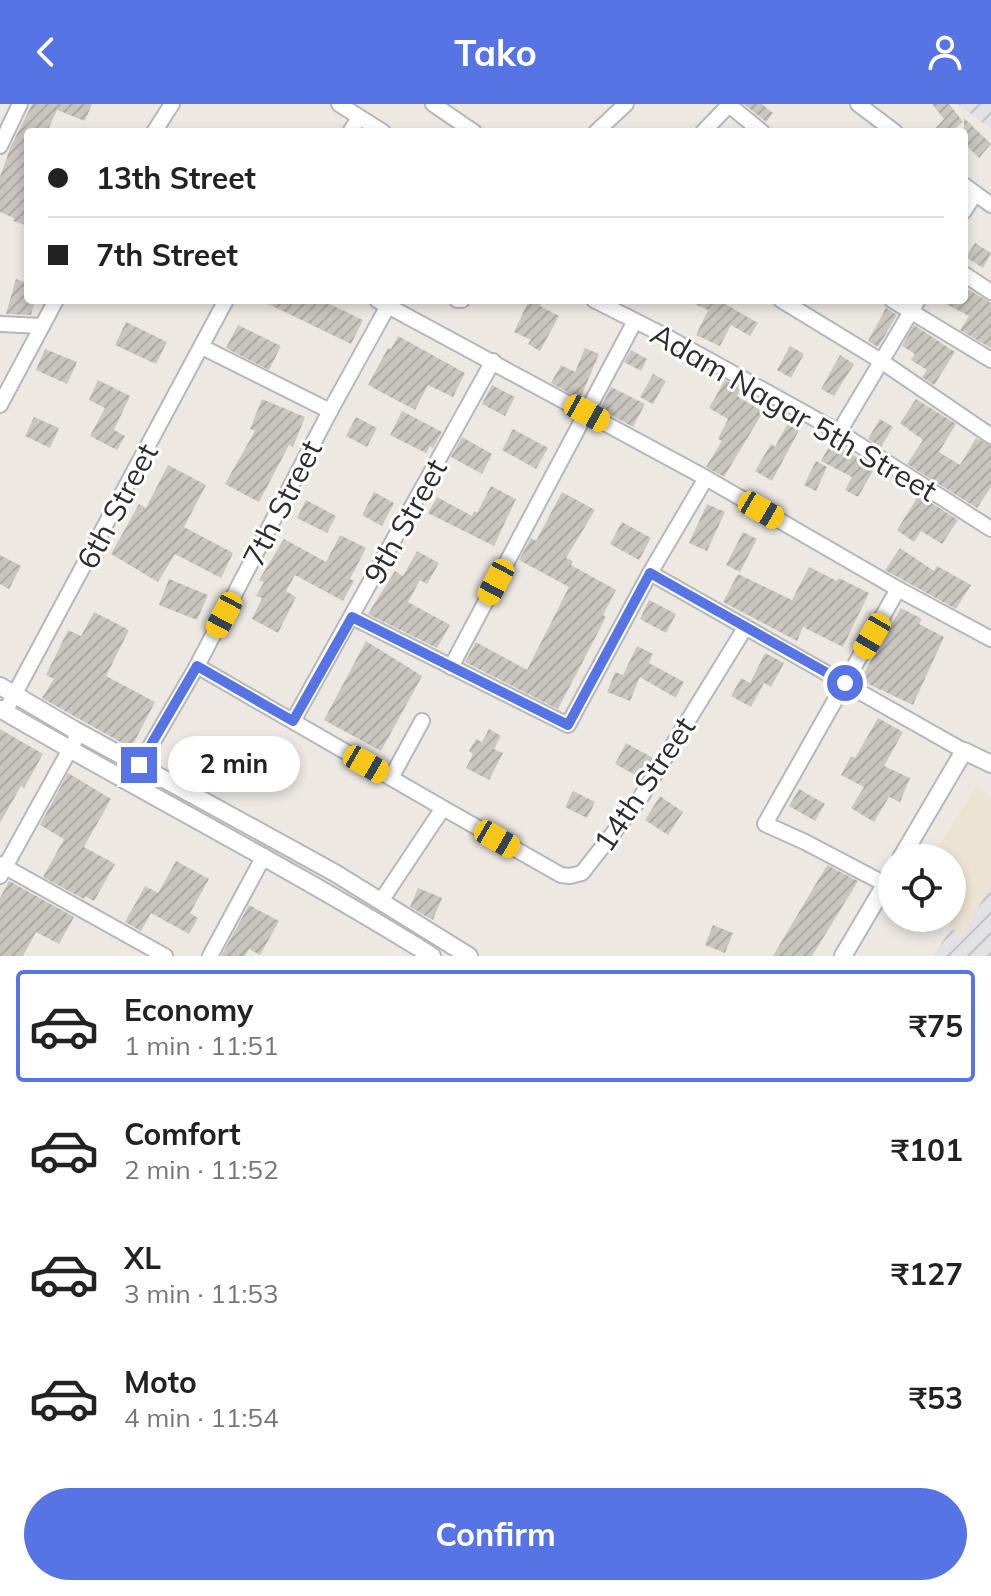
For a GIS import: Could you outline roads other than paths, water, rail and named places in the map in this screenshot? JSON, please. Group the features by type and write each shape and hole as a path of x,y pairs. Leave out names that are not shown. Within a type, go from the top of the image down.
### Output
{"street":[{"path":"157,128 172,104"},
{"path":"339,104 376,128"},
{"path":"433,104 468,128"},
{"path":"707,128 730,104 757,128"},
{"path":"858,104 890,128"},
{"path":"600,128 624,105"},
{"path":"0,106 17,109 0,146"},
{"path":"353,128 359,118"},
{"path":"970,190 991,205"},
{"path":"968,277 991,292"},
{"path":"0,405 54,304"},
{"name":"6th Street","path":"3,710 15,695 224,304"},
{"name":"7th Street","path":"129,783 197,666 330,411 382,304"},
{"path":"384,304 706,478 991,639"},
{"name":"Adam Nagar 5th Street","path":"602,304 839,432 991,529"},
{"path":"788,304 881,361 991,436"},
{"path":"839,432 915,306 991,360"},
{"path":"451,667 635,321"},
{"path":"0,324 42,326"},
{"path":"202,347 330,411"},
{"name":"9th Street","path":"293,721 493,361"},
{"path":"352,617 568,725 650,573 706,478"},
{"path":"650,573 991,764"},
{"path":"878,873 765,824 898,589"},
{"name":"14th Street","path":"197,666 561,875 570,876 582,873 639,800 745,628"},
{"path":"0,686 381,901 469,956"},
{"path":"3,710 69,751 264,856 432,956"},
{"path":"391,778 422,721"},
{"path":"79,733 2,869 165,956"},
{"path":"909,844 964,751"},
{"path":"381,901 443,808"},
{"path":"210,956 264,856"},
{"path":"843,956 878,897"}]}
